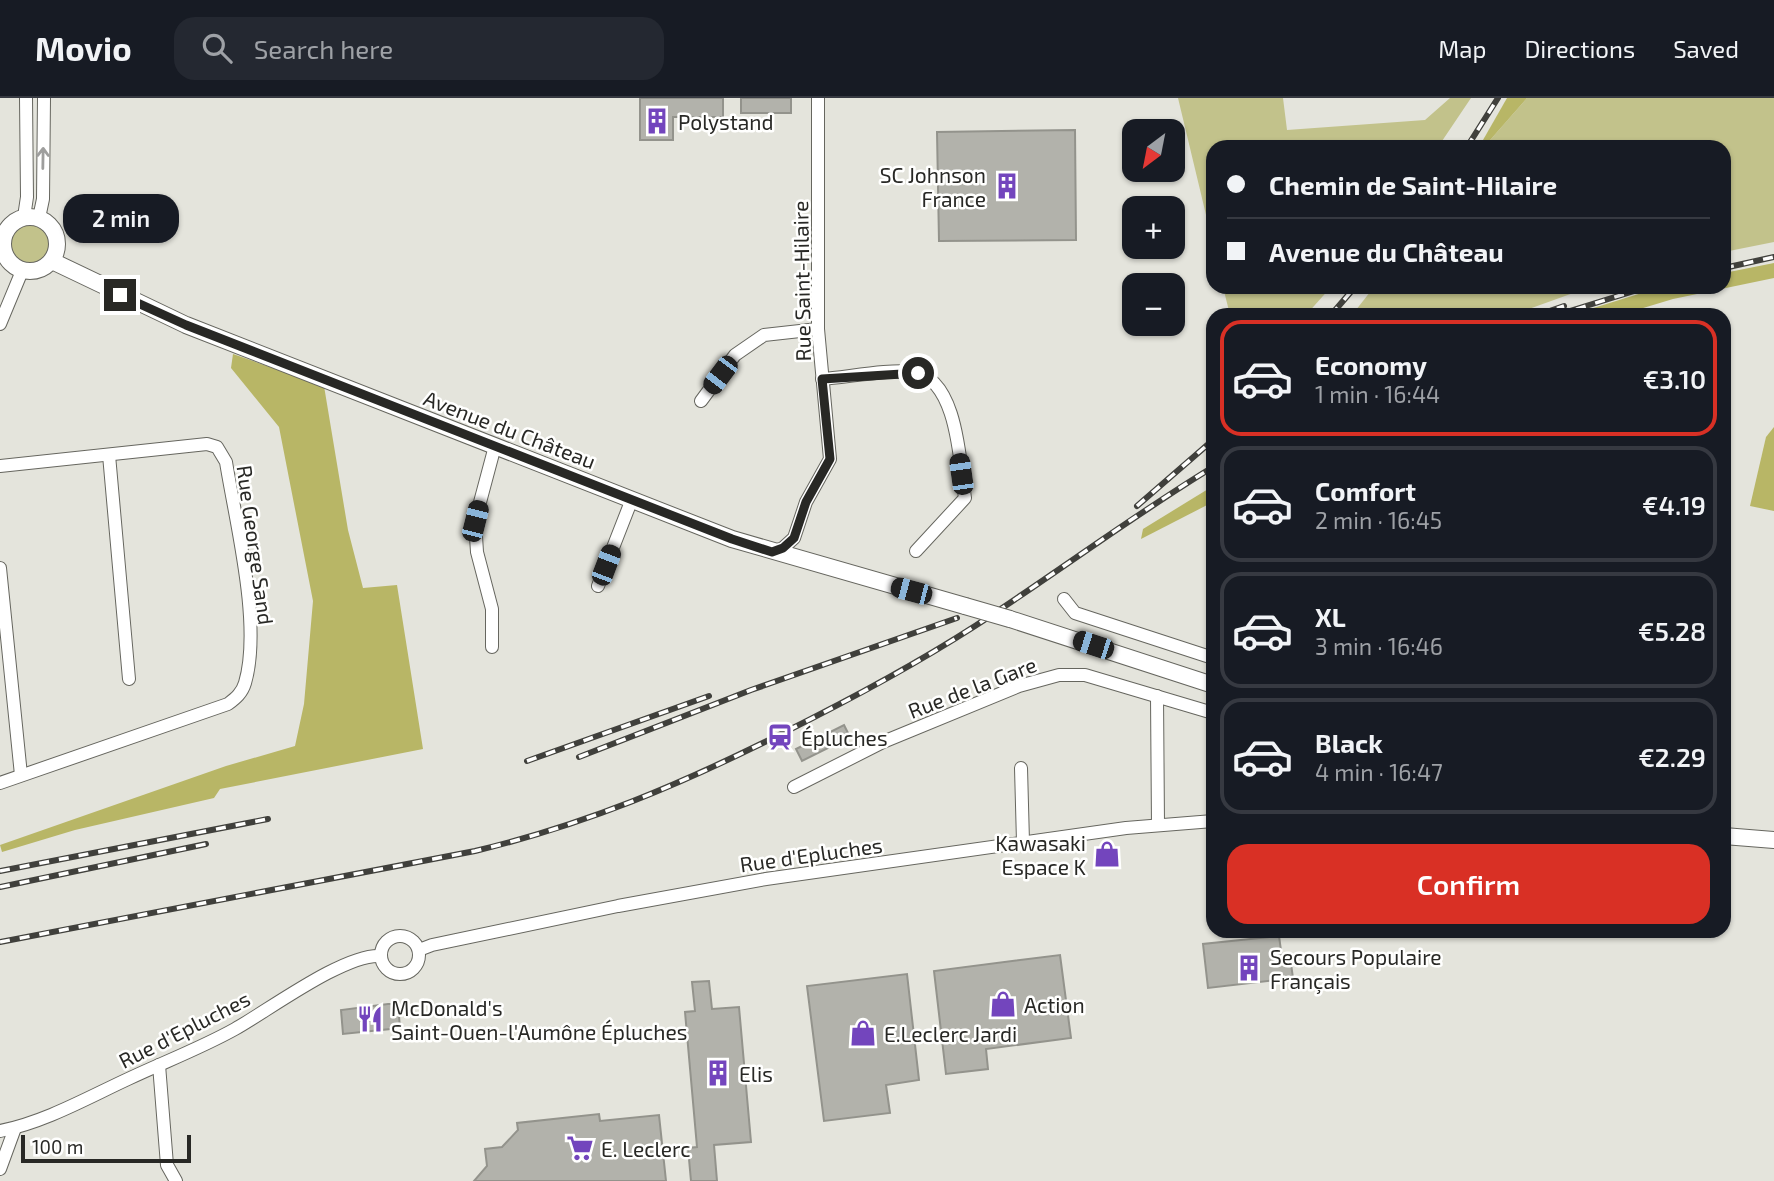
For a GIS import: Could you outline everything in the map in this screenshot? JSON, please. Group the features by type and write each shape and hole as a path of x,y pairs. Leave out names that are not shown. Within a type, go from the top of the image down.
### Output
{"main road":[{"path":"31,217 55,232 57,251 45,268 32,272 22,271 12,265 1,248 4,229 31,217"},
{"name":"Avenue du Château","path":"52,261 186,325 772,552 1010,619 1206,683"},
{"path":"1731,837 1774,840"}],"street":[{"path":"26,98 27,197 31,217"},
{"path":"31,217 43,199 44,98"},
{"name":"Rue Saint-Hilaire","path":"794,538 806,502 830,459 818,329 818,98"},
{"path":"0,324 22,271"},
{"path":"701,401 735,355 764,335 818,329"},
{"path":"822,379 910,372 925,376 945,397 954,426 964,498 916,551"},
{"name":"Rue George Sand","path":"0,466 206,444 217,447 226,462 251,621 245,683 239,696 228,704 0,783"},
{"path":"492,648 492,609 477,552 475,521 495,446"},
{"path":"109,455 129,679"},
{"path":"598,586 632,499"},
{"path":"772,552 783,548 794,538"},
{"path":"794,538 797,553 803,561"},
{"path":"0,568 21,775"},
{"path":"1064,599 1075,613 1206,656"},
{"name":"Rue de la Gare","path":"794,787 883,742 1019,686 1059,675 1084,675 1206,711"},
{"path":"1157,696 1158,825"},
{"path":"1021,768 1023,842"},
{"name":"Rue d'Epluches","path":"419,950 432,945 706,889 1023,842 1206,822"},
{"path":"400,936 412,939 419,950 418,963 403,974 391,972 381,957 384,944 400,936"},
{"name":"Rue d'Epluches","path":"0,1131 15,1128 80,1102 233,1030 348,964 370,955 381,957"},
{"path":"159,1065 167,1165 176,1181"},
{"path":"0,1169 15,1128"}],"green space":[{"path":"1178,98 1283,98 1287,130 1425,120 1450,98 1471,98 1443,140 1206,140 1206,215"},
{"path":"1527,98 1774,98 1774,242 1731,251 1731,140 1490,140"},
{"path":"30,225 44,231 50,245 44,259 30,265 16,259 10,245 16,231"},
{"path":"1225,294 1325,294 1312,308 1228,308"},
{"path":"1368,294 1570,294 1532,308 1358,308"}],"shaded area":[{"path":"1507,98 1527,98 1490,140 1483,140"},
{"path":"1774,263 1774,278 1731,287 1731,272"},
{"path":"1638,294 1697,294 1643,308 1594,308"},
{"path":"233,354 324,386 348,530 363,588 397,585 423,749 220,789 214,798 75,830 2,852 0,845 226,766 295,746 304,704 313,601 279,427 231,368"},
{"path":"1774,427 1774,511 1750,506 1766,437"},
{"path":"1206,490 1206,506 1141,539 1143,529"}],"building":[{"path":"640,98 723,98 723,117 673,117 673,140 640,140"},
{"path":"741,98 791,98 791,113 741,113"},
{"name":"SC Johnson France","path":"1075,130 1076,240 939,241 937,132"},
{"path":"844,725 850,737 802,761 796,749"},
{"name":"Secours Populaire Français","path":"1279,938 1282,958 1290,957 1293,978 1208,988 1203,944"},
{"path":"1060,955 1071,1038 986,1049 988,1069 946,1074 934,971"},
{"name":"E.Leclerc Jardi","path":"907,974 919,1080 886,1085 890,1113 824,1121 807,986"},
{"name":"Elis","path":"709,981 712,1009 739,1007 751,1142 714,1145 717,1181 691,1181 688,1148 697,1147 685,1012 695,1011 692,982"},
{"name":"McDonald's Saint-Ouen-l'Aumône Épluches","path":"398,1004 400,1028 343,1034 341,1010"},
{"name":"E. Leclerc","path":"599,1114 600,1121 659,1115 666,1181 474,1181 487,1166 485,1149 502,1147 518,1130 517,1123"}],"railway":[{"path":"1471,140 1498,98"},
{"path":"1731,266 1774,257"},
{"path":"1337,308 1349,294"},
{"path":"1580,308 1624,294"},
{"path":"1558,308 1564,306"},
{"path":"1137,506 1206,446"},
{"path":"0,942 475,851 556,828 632,802 743,753 904,669 975,626 1206,471"},
{"path":"579,757 751,690 957,618"},
{"path":"527,761 709,696"},
{"path":"0,871 268,819"},
{"path":"0,887 206,844"}],"place":[{"name":"Polystand","path":"657,121"},
{"name":"SC Johnson France","path":"1007,186"},
{"name":"Épluches","path":"780,737"},
{"name":"Kawasaki Espace K","path":"1107,854"},
{"name":"Secours Populaire Français","path":"1249,968"},
{"name":"Action","path":"1003,1004"},
{"name":"McDonald's Saint-Ouen-l'Aumône Épluches","path":"370,1019"},
{"name":"E.Leclerc Jardi","path":"863,1033"},
{"name":"Elis","path":"718,1073"},
{"name":"E. Leclerc","path":"580,1148"}],"route":[{"path":"120,295 186,325 732,539 772,552 779,551 794,538 806,502 830,459 822,379 918,373"}]}
